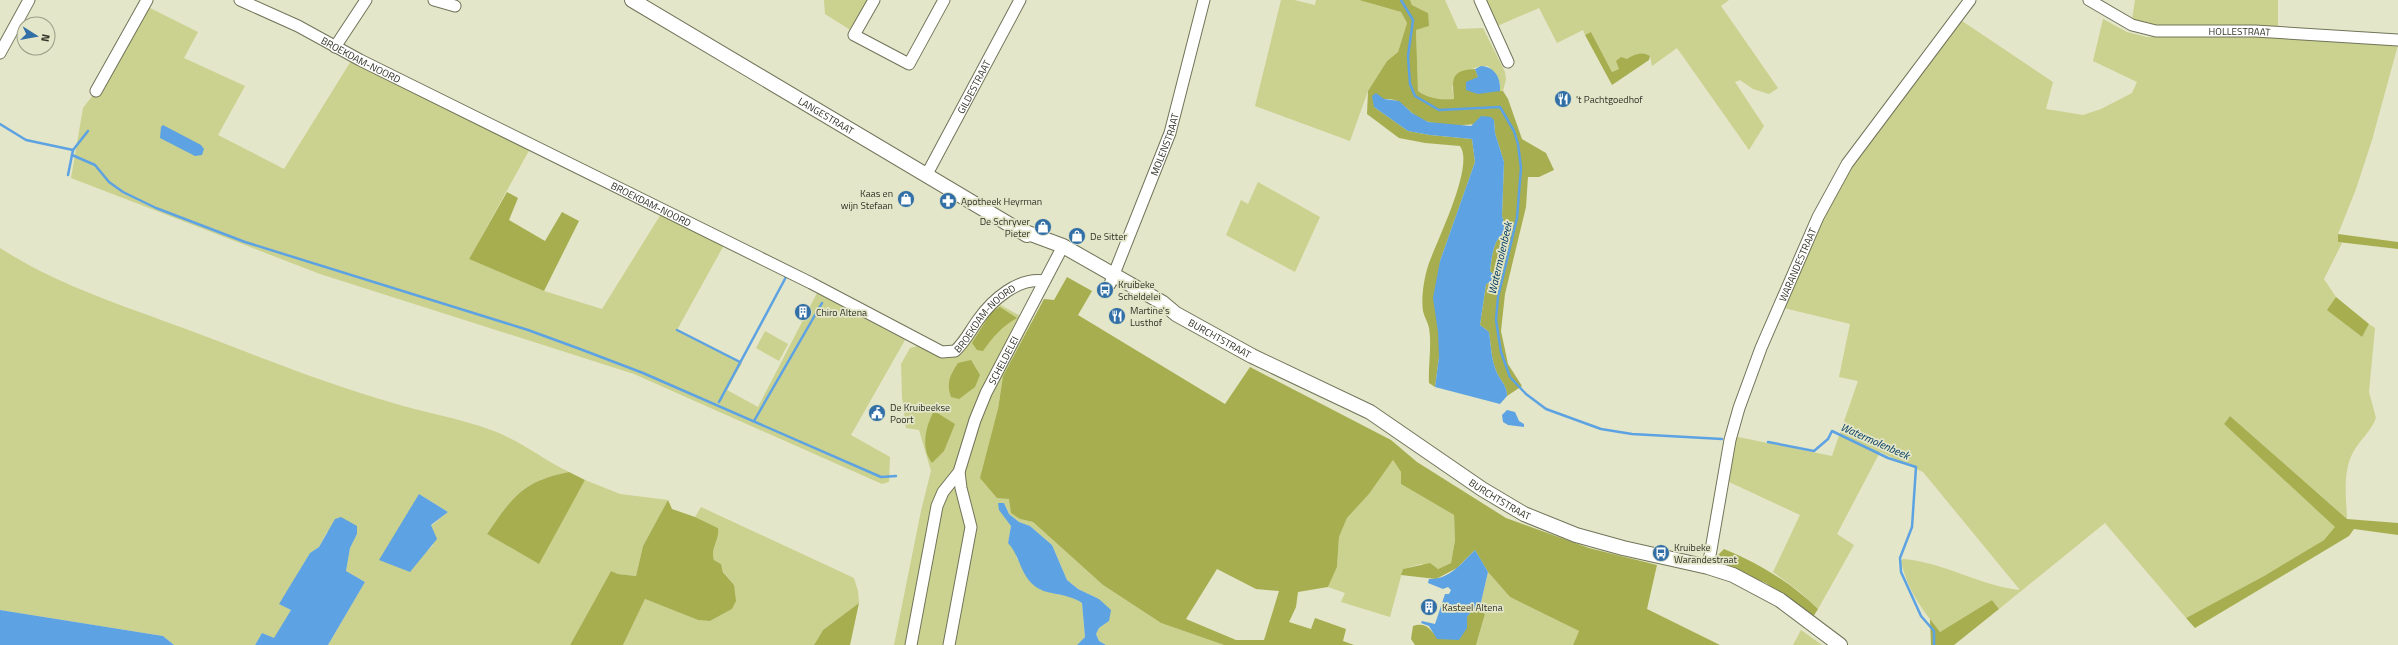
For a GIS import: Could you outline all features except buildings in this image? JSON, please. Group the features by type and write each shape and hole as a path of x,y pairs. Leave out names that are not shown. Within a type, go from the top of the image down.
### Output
{"main road":[{"name":"LANGESTRAAT","path":"632,0 1020,230 1061,250 1112,280"},
{"name":"BURCHTSTRAAT","path":"1112,280 1148,304 1176,314 1252,356 1370,412 1482,489 1524,514 1576,535 1622,548 1708,567 1755,586 1786,605 1840,645"}],"street":[{"path":"0,53 29,0"},
{"path":"96,91 147,0"},
{"name":"BROEKDAM-NOORD","path":"240,0 298,26 335,47 811,283 942,352 955,350 989,306 1017,285 1030,280 1044,281"},
{"path":"335,47 366,0"},
{"path":"434,0 455,6"},
{"path":"874,0 854,35 909,64 944,0"},
{"name":"GILDESTRAAT","path":"927,174 1020,0"},
{"name":"MOLENSTRAAT","path":"1112,280 1170,133 1204,0"},
{"path":"1480,0 1508,62"},
{"name":"WARANDESTRAAT","path":"1708,567 1730,440 1739,408 1761,348 1818,217 1847,164 1939,44 1970,0"},
{"name":"HOLLESTRAAT","path":"2089,0 2132,25 2156,31 2255,31 2398,40"},
{"name":"SCHELDELEI","path":"911,645 938,502 943,492 959,472 975,420 986,393 1061,250"},
{"name":"SCHELDELEI","path":"949,645 971,528 959,472"}],"green space":[{"path":"824,0 870,0 852,31 825,14"},
{"path":"1281,0 1294,0 1315,5 1316,0 1359,0 1401,12 1407,23 1398,52 1387,61 1368,91 1350,141 1255,106"},
{"path":"1359,0 1410,0 1412,5 1428,13 1429,26 1416,30 1418,91 1426,96 1435,98 1454,99 1453,81 1457,74 1461,71 1475,69 1478,77 1494,91 1503,91 1508,99 1522,139 1546,153 1554,170 1539,177 1528,177 1526,207 1505,294 1501,331 1508,364 1522,386 1507,396 1505,386 1497,373 1494,363 1489,332 1480,325 1486,284 1493,282 1494,275 1490,271 1493,251 1497,241 1504,231 1502,216 1504,162 1495,133 1494,120 1478,124 1437,124 1421,119 1399,102 1385,99 1375,101 1374,107 1408,131 1430,135 1472,139 1475,162 1440,261 1439,357 1435,387 1429,383 1430,335 1423,311 1423,288 1428,266 1459,186 1463,156 1460,146 1425,143 1399,138 1367,114 1368,91 1387,61 1398,52 1407,23 1401,12"},
{"path":"1410,0 1445,0 1458,29 1483,28 1505,72 1506,79 1503,91 1500,91 1500,83 1488,66 1481,66 1471,69 1452,87 1454,99 1435,99 1418,91 1416,30 1428,26 1428,13 1412,5"},
{"path":"1484,0 1729,0 1721,6 1778,88 1769,94 1753,89 1740,80 1735,82 1764,126 1749,150 1677,48 1652,66 1650,56 1612,72 1591,32 1585,35 1583,30 1557,43 1539,8 1495,27"},
{"path":"2135,0 2278,0 2278,28 2149,25 2132,20"},
{"path":"144,5 198,32 184,58 245,86 218,135 284,169 351,61 531,147 469,259 544,291 602,309 661,214 724,245 677,330 742,363 727,390 758,407 817,293 905,340 851,435 890,457 889,482 882,484 634,374 320,274 71,178 83,108 96,91"},
{"path":"2103,19 2127,32 2147,37 2224,35 2321,38 2398,45 2372,140 2356,189 2338,234 2338,242 2342,243 2324,279 2336,297 2328,310 2362,337 2369,324 2375,328 2369,392 2376,418 2369,431 2355,449 2348,465 2346,474 2347,519 2230,416 2224,424 2336,527 2324,540 2264,576 2186,618 2105,523 1999,609 1992,600 1940,632 1916,600 1904,572 1901,561 1903,559 1933,565 2005,588 2020,590 1923,472 1880,452 1837,534 1854,545 1818,609 1800,592 1773,572 1800,515 1727,481 1733,436 1832,456 1858,381 1839,377 1850,324 1784,308 1826,209 1843,178 1870,138 1962,21 2053,82 2046,109 2083,115 2101,109 2132,93 2137,82 2093,61"},
{"path":"1591,32 1612,72 1619,69 1616,61 1621,57 1627,59 1641,53 1650,56 1649,60 1612,85 1585,35"},
{"path":"1258,182 1320,217 1295,272 1226,235 1241,200 1248,204"},
{"path":"507,192 518,198 509,220 545,241 562,212 579,221 544,291 469,259"},
{"path":"2338,234 2398,242 2398,249 2338,242"},
{"path":"0,248 44,273 91,294 289,368 341,387 405,407 467,422 491,430 521,444 569,472 540,480 520,492 504,510 487,534 538,563 585,480 620,494 668,500 643,546 636,576 618,574 611,571 570,645 328,645 365,582 346,571 350,548 357,534 327,532 319,547 310,553 280,604 291,610 274,639 262,633 255,645 174,645 163,636 0,610","holes":["419,494 448,512 431,526 433,545 428,550"]},
{"path":"1067,277 1092,291 1078,315 1225,404 1250,367 1391,440 1417,462 1506,518 1589,548 1657,565 1647,609 1720,645 1573,645 1579,631 1510,597 1488,572 1475,550 1457,568 1436,579 1401,575 1403,569 1430,563 1438,569 1451,563 1455,540 1454,515 1401,484 1401,472 1393,460 1369,494 1347,518 1339,537 1337,567 1328,587 1298,592 1296,607 1289,622 1311,629 1315,618 1346,629 1343,641 1354,645 1224,645 1161,623 1103,585 1033,522 1020,519 1011,513 1009,499 997,498 980,478 998,409 1003,376 1044,299 1054,300","holes":["1217,569 1256,589 1279,591 1264,640 1236,640 1186,619"]},
{"path":"2336,297 2369,324 2362,337 2327,310"},
{"path":"997,303 1031,322 1003,376 998,409 1009,499 1020,519 1033,522 1103,585 1161,623 1224,645 1106,645 1099,641 1096,634 1099,628 1109,621 1099,599 1078,589 1067,580 1052,545 1030,526 1019,522 1009,514 1004,503 998,503 1011,526 1008,543 1015,550 1017,559 1055,594 1071,596 1082,603 1085,637 1077,645 894,645 921,511 931,471 919,430 906,428 902,397 901,364 910,348 922,345 952,356"},
{"path":"1000,307 1017,318 998,333 983,351 977,350 972,343 992,311"},
{"path":"765,331 788,344 779,361 756,348"},
{"path":"971,360 980,375 975,387 959,399 951,397 949,383 953,371 958,363"},
{"path":"934,411 955,424 944,451 932,463 928,457 925,444 927,430"},
{"path":"2230,416 2347,519 2398,523 2398,535 2354,529 2349,536 2195,628 2186,618 2264,576 2324,540 2335,527 2224,424"},
{"path":"1393,460 1401,472 1401,484 1454,515 1455,540 1451,563 1438,569 1421,564 1403,569 1390,617 1341,602 1345,593 1328,587 1337,567 1339,537 1347,518 1369,494"},
{"path":"569,472 585,480 539,564 487,534 504,510 520,492 540,480"},
{"path":"668,500 672,509 695,517 718,528 718,536 713,556 714,560 721,564 723,572 734,585 736,601 732,609 710,621 698,620 645,599 623,645 570,645 611,571 618,574 636,576 643,546"},
{"path":"701,507 854,578 858,591 859,603 823,630 814,645 623,645 645,599 698,620 710,621 732,609 734,585 723,571 721,564 714,560 713,556 718,536 718,528 695,517"},
{"path":"1724,549 1762,567 1797,590 1818,609 1813,617 1766,583 1723,566 1718,555"},
{"path":"1488,572 1510,597 1579,631 1573,645 1476,645 1485,614 1479,611"},
{"path":"1992,600 1999,609 1954,645 1931,645 1930,619 1940,632"},
{"path":"859,603 850,645 814,645 823,630"},
{"path":"1474,608 1485,614 1476,645 1415,645 1411,639 1413,626 1417,625 1427,627 1438,639 1467,628 1467,617"},
{"path":"1801,630 1822,645 1793,645"}],"water":[{"path":"1481,66 1490,68 1496,74 1500,91 1478,94 1466,90 1466,82 1478,77 1475,69"},
{"path":"1376,93 1384,99 1399,101 1412,113 1428,122 1471,126 1481,116 1491,117 1494,120 1495,133 1504,162 1502,216 1504,231 1497,241 1493,251 1490,271 1494,275 1493,282 1486,284 1480,325 1489,332 1494,363 1497,373 1506,389 1507,396 1500,404 1435,387 1439,357 1438,332 1433,298 1440,261 1475,162 1472,139 1430,135 1408,131 1374,107 1372,96"},
{"path":"163,125 201,145 204,149 202,155 195,156 160,138 161,127"},
{"path":"1507,410 1515,412 1519,421 1524,424 1524,427 1508,425 1503,422 1502,415"},
{"path":"419,494 448,512 431,525 437,539 410,572 379,560"},
{"path":"998,503 1004,503 1009,514 1019,522 1030,526 1052,545 1067,580 1078,589 1099,599 1111,610 1109,621 1099,628 1096,634 1099,641 1106,645 1077,645 1085,637 1082,603 1070,597 1041,590 1031,582 1023,571 1015,553 1008,543 1011,526 999,510"},
{"path":"341,517 357,526 357,534 350,548 346,571 365,582 328,645 255,645 262,633 274,638 291,610 279,604 310,553 319,547 335,519"},
{"path":"1475,550 1488,572 1479,611 1474,608 1467,617 1467,628 1459,640 1437,639 1429,626 1421,623 1422,621 1435,624 1445,594 1449,594 1451,590 1448,587 1443,589 1428,583 1429,579 1436,579 1449,574"},
{"path":"0,610 163,636 174,645 0,645"}],"waterway":[{"name":"Watermolenbeek","path":"1401,0 1413,20 1408,56 1410,84 1415,96 1439,110 1500,107 1514,131 1518,144 1521,168 1517,218 1498,297 1496,320 1501,352 1510,377 1526,394 1546,409 1601,429 1632,434 1722,439"},
{"path":"0,124 26,140 73,150 68,175"},
{"path":"73,150 88,131"},
{"path":"72,155 95,165 109,182 123,192 156,208 245,242 528,330 643,373 881,477 896,476"},
{"path":"719,402 786,277"},
{"path":"754,421 822,303"},
{"path":"677,330 740,362"},
{"name":"Watermolenbeek","path":"1768,442 1814,451 1828,439 1832,431 1888,458 1916,467 1912,527 1900,558 1901,572 1921,616 1934,631 1934,645"}],"place":[{"name":"'t Pachtgoedhof","path":"1563,99"},
{"name":"Kaas en wijn Stefaan","path":"906,199"},
{"name":"Apotheek Heyrman","path":"948,201"},
{"name":"De Schryver Pieter","path":"1043,227"},
{"name":"De Sitter","path":"1077,236"},
{"name":"Kruibeke Scheldelei","path":"1105,290"},
{"name":"Chiro Altena","path":"803,312"},
{"name":"Martine's Lusthof","path":"1117,316"},
{"name":"De Kruibeekse Poort","path":"877,413"},
{"name":"Kruibeke Warandestraat","path":"1661,553"},
{"name":"Kasteel Altena","path":"1429,607"}]}
